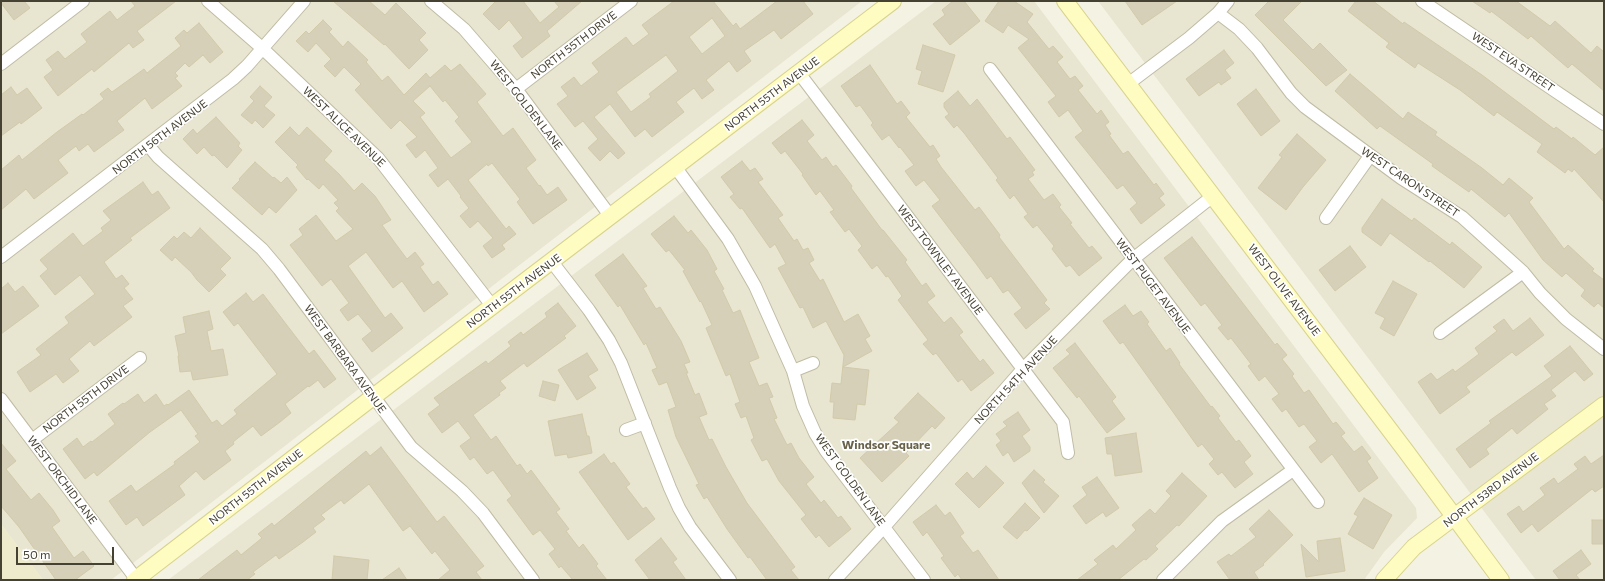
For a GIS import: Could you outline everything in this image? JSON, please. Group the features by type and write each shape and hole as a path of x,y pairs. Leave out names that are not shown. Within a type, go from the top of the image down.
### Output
{"street":[{"path":"1,64 84,1"},
{"name":"WEST ALICE AVENUE","path":"208,1 262,48 378,158 493,306"},
{"name":"NORTH 56TH AVENUE","path":"1,257 148,146 233,79 304,1"},
{"name":"WEST GOLDEN LANE","path":"431,1 464,29 516,89 611,217"},
{"name":"NORTH 55TH DRIVE","path":"516,89 631,1"},
{"name":"NORTH 55TH AVENUE","path":"136,580 373,397 676,168 893,1"},
{"name":"WEST OLIVE AVENUE","path":"1065,1 1502,580"},
{"path":"1128,84 1189,38 1218,13 1228,1"},
{"name":"WEST EVA STREET","path":"1422,1 1604,124"},
{"name":"WEST CARON STREET","path":"1218,13 1239,29 1257,48 1291,93 1305,107 1370,156 1462,217 1523,272 1540,293 1566,319 1604,349"},
{"name":"WEST PUGET AVENUE","path":"990,69 1318,502"},
{"name":"WEST TOWNLEY AVENUE","path":"799,73 1063,422 1068,453"},
{"name":"WEST BARBARA AVENUE","path":"148,146 158,157 262,249 279,269 411,447 462,490 483,513 533,580"},
{"path":"1326,218 1370,156"},
{"name":"WEST GOLDEN LANE","path":"676,168 728,239 755,286 793,370 803,406 815,433 826,451 924,580"},
{"name":"NORTH 54TH AVENUE","path":"835,580 884,527 1023,369 1133,259 1213,196"},
{"path":"552,262 589,310 609,340 621,363 679,508 690,527 730,580"},
{"path":"1440,333 1523,272"},
{"name":"NORTH 55TH DRIVE","path":"32,440 140,358"},
{"path":"793,370 813,363"},
{"name":"WEST ORCHID LANE","path":"1,399 136,580"},
{"name":"NORTH 53RD AVENUE","path":"1384,580 1414,548 1604,405"},
{"path":"626,430 645,424"},
{"path":"1163,580 1222,521 1293,470"}],"shaded area":[{"path":"1,1 862,1 111,580 43,580 1,524"},
{"path":"936,1 1034,1 1416,508 1417,518 1384,552 1364,580 168,580"},
{"path":"1098,1 1604,1 1604,580 1536,580"},
{"path":"1,524 43,580 1,580"}],"building":[{"path":"1,1 24,1 30,8 14,20"},
{"path":"131,1 176,1 137,31 144,40 133,48 129,43 94,72 92,69 58,96 44,77 53,70 46,60 58,51 65,59 87,42 81,34 110,11 117,20 135,6"},
{"path":"333,1 369,1 385,15 396,3 426,33 419,40 428,50 409,69 385,44 384,45"},
{"path":"496,1 523,1 540,23 559,7 554,1 582,1 547,31 550,36 522,58 513,46 523,38 509,20 499,30 483,14"},
{"path":"674,1 713,1 733,26 736,23 740,29 777,1 803,1 813,14 781,39 774,30 744,51 751,61 737,72 729,61 706,80 714,90 702,99 694,88 676,102 684,112 652,137 645,129 635,137 610,104 594,117 625,153 618,159 610,151 600,161 588,148 598,139 583,121 575,127 557,104 568,96 561,87 574,77 581,86 599,72 592,63 626,37 633,46 649,34 642,25","holes":["712,18 725,36 702,54 689,37","666,55 678,71 649,94 651,97 631,112 616,92"]},
{"path":"953,1 964,1 980,21 950,45 933,24 945,15 942,10"},
{"path":"999,1 1014,1 1033,14 1027,22 1049,49 1053,46 1063,57 1057,62 1070,79 1075,76 1083,86 1078,90 1097,114 1101,110 1109,122 1105,125 1111,134 1109,135 1123,154 1128,151 1154,185 1156,183 1164,194 1159,198 1165,205 1141,224 1130,209 1137,203 1123,185 1117,189 1075,137 1083,131 1068,110 1059,117 1048,102 1056,96 1018,48 1029,39 1008,25 1003,33 985,21"},
{"path":"1125,1 1177,1 1142,25"},
{"path":"1269,1 1302,1 1283,20 1313,50 1320,43 1347,70 1326,86 1255,15"},
{"path":"1356,1 1373,1 1403,24 1404,22 1482,75 1554,129 1556,127 1572,139 1573,137 1595,155 1604,147 1604,202 1574,169 1572,172 1568,169 1565,173 1537,152 1542,144 1497,112 1494,116 1460,90 1418,63 1415,68 1386,47 1389,43 1348,11"},
{"path":"1472,1 1516,1 1550,26 1555,21 1591,53 1597,46 1604,52 1604,91 1572,64 1568,68 1531,36 1528,39 1491,11 1490,13"},
{"path":"323,20 332,29 329,32 343,47 348,41 368,60 366,62 382,81 388,76 404,95 426,73 430,78 445,65 451,71 460,64 486,94 477,102 503,136 513,128 536,160 526,168 539,186 540,185 547,195 558,187 567,200 533,224 517,202 520,199 492,163 488,166 487,164 468,180 506,229 509,226 516,234 502,245 505,249 492,258 483,246 493,238 478,221 470,228 460,216 469,208 448,179 438,187 429,175 438,168 425,150 416,158 406,145 417,137 400,120 391,129 355,90 361,84 344,67 335,77 324,66 331,59 316,43 308,52 296,41 306,31 309,34","holes":["430,86 443,102 445,100 459,117 455,121 472,142 451,158 420,117 425,113 413,101"]},
{"path":"199,23 223,52 210,63 203,55 189,67 185,63 175,73 178,76 175,78 182,86 152,109 145,98 117,121 124,130 94,152 88,144 79,151 76,146 58,160 68,173 34,199 26,189 1,210 1,170 19,155 22,160 57,132 104,99 100,94 108,88 112,92 144,69 147,73 181,46 175,38 184,30 187,33"},
{"path":"923,45 955,55 943,92 918,84 922,71 916,69"},
{"path":"1224,50 1234,63 1225,70 1231,78 1221,85 1219,82 1199,96 1186,79"},
{"path":"870,65 897,104 901,101 910,113 906,117 930,147 933,145 940,156 936,159 941,167 975,210 979,207 1000,235 999,237 1047,300 1044,303 1050,309 1026,329 1014,314 1022,308 1008,290 1003,293 991,276 987,279 932,206 940,200 924,180 916,186 905,171 914,165 889,135 882,140 871,125 873,123 860,105 856,107 841,86"},
{"path":"1350,74 1403,119 1408,112 1437,132 1435,135 1482,168 1503,185 1509,178 1533,198 1529,202 1564,249 1568,245 1594,269 1592,271 1604,280 1604,308 1598,303 1594,307 1581,296 1585,290 1566,273 1562,277 1543,260 1509,213 1505,217 1471,189 1469,192 1380,126 1377,129 1335,91"},
{"path":"260,86 272,97 264,106 275,115 263,128 255,120 252,124 241,115 254,101 250,97"},
{"path":"11,87 17,95 27,88 42,108 21,124 20,122 1,136 1,95"},
{"path":"1256,89 1280,121 1261,136 1237,104"},
{"path":"958,91 970,106 977,99 1007,139 1010,137 1035,170 1032,172 1034,175 1028,179 1044,200 1053,194 1061,205 1059,207 1072,223 1070,224 1089,248 1092,246 1102,258 1079,276 1070,265 1066,267 1052,249 1054,246 1037,225 1033,228 1024,217 1028,214 1014,195 1010,199 996,180 998,178 964,133 957,125 954,128 945,117 949,114 944,107 944,103"},
{"path":"216,117 240,143 238,146 242,150 227,168 214,155 212,156 204,147 197,154 183,139 193,129 197,134"},
{"path":"802,120 814,135 807,141 822,160 826,157 833,167 836,165 882,230 907,260 905,262 922,286 926,283 935,296 927,302 944,323 951,317 963,332 959,335 980,362 983,359 994,373 971,391 962,379 958,382 936,353 933,355 923,344 928,340 898,300 902,296 888,276 886,277 877,265 872,269 858,250 862,246 849,229 845,232 830,212 834,210 820,191 816,195 802,175 803,174 785,151 781,154 772,143"},
{"path":"290,127 299,136 307,127 332,151 324,160 354,191 362,183 375,196 391,220 382,225 395,243 407,259 415,252 424,264 420,267 433,285 438,281 448,294 424,312 402,281 393,288 366,252 348,266 385,318 391,313 403,328 372,352 362,339 372,331 358,314 348,321 340,310 349,303 331,279 322,286 290,245 303,235 299,229 316,215 336,241 353,229 336,211 339,208 334,203 338,200 323,184 319,189 308,179 307,180 296,167 298,165 275,142"},
{"path":"1297,134 1326,160 1286,210 1258,188 1282,157 1279,155"},
{"path":"742,161 750,171 755,168 763,179 758,182 783,215 778,218 794,241 797,239 803,250 808,248 814,260 809,263 820,281 823,279 844,322 858,314 870,336 865,339 872,351 843,367 869,370 865,405 857,404 855,420 833,418 834,402 830,402 832,383 841,384 844,355 826,321 813,328 803,307 800,308 778,268 786,264 775,244 770,248 742,208 740,209 730,197 734,194 721,177"},
{"path":"255,162 281,183 287,177 297,190 276,213 269,207 262,215 232,188"},
{"path":"143,182 152,195 158,191 170,208 130,238 132,240 104,262 116,279 122,275 129,284 124,288 133,299 123,306 132,317 94,346 90,341 69,359 79,371 63,383 56,374 30,392 17,372 41,355 36,349 69,323 65,317 95,294 80,275 55,295 40,276 48,269 40,260 73,233 83,246 103,231 101,228 111,220 103,211"},
{"path":"1382,199 1412,221 1414,218 1450,245 1452,242 1482,267 1464,288 1430,261 1429,262 1390,233 1381,246 1362,232 1362,228"},
{"path":"674,216 688,233 691,230 707,250 717,269 714,271 724,289 722,290 733,313 740,310 759,358 749,362 759,386 767,383 773,397 769,398 777,418 774,419 787,445 791,443 799,458 814,477 806,484 821,503 824,500 838,518 841,516 851,529 829,547 819,535 816,538 801,519 806,515 779,481 767,459 762,461 751,440 754,438 746,416 741,418 735,404 740,402 730,374 726,376 706,328 712,325 701,301 700,302 683,271 685,270 669,250 666,252 651,234"},
{"path":"200,228 231,258 220,269 226,275 209,292 175,257 172,261 160,250 174,236 177,239 184,232 191,238"},
{"path":"1192,237 1275,345 1277,343 1287,355 1282,359 1294,374 1292,376 1304,393 1309,390 1333,424 1336,422 1345,433 1341,436 1354,452 1362,446 1371,458 1367,461 1378,478 1359,492 1332,454 1321,463 1309,447 1317,441 1304,424 1299,427 1286,409 1282,412 1272,399 1279,394 1265,376 1259,381 1248,366 1251,364 1231,338 1228,340 1218,328 1222,325 1205,303 1201,306 1164,258"},
{"path":"1350,246 1366,267 1335,291 1319,270"},
{"path":"623,254 647,286 643,288 656,309 660,307 681,341 690,362 684,364 688,373 686,373 695,395 699,393 707,414 699,417 709,440 712,439 747,503 795,567 791,570 799,580 767,580 750,557 748,558 727,529 707,497 704,499 696,485 699,484 676,437 668,410 676,407 667,382 659,385 652,370 657,368 646,343 644,345 620,305 618,307 595,275"},
{"path":"1393,281 1417,294 1394,336 1380,328 1385,318 1375,313"},
{"path":"8,283 15,292 23,286 39,306 1,334 1,289"},
{"path":"246,293 253,302 263,294 309,354 314,350 336,379 324,388 318,380 309,387 308,386 285,404 291,413 261,436 253,426 233,442 234,444 225,451 231,460 204,480 196,471 179,486 185,495 143,526 137,517 126,525 109,501 131,485 136,492 175,464 174,462 200,442 195,436 198,434 181,410 150,432 97,476 94,472 85,479 63,449 77,438 83,447 91,441 92,442 115,424 108,414 138,394 144,403 156,394 164,406 167,404 168,405 189,390 212,423 217,420 222,426 237,414 234,410 277,374 238,323 234,326 223,312"},
{"path":"558,303 576,326 564,336 566,338 527,367 524,363 500,381 506,388 499,393 500,395 473,415 491,440 496,436 517,466 520,464 527,474 531,470 560,509 556,512 569,529 566,531 579,548 583,544 598,564 596,566 607,580 573,580 561,566 559,568 549,554 555,549 540,530 533,535 507,500 512,496 493,470 487,474 474,457 470,460 460,446 471,438 458,421 442,433 428,414 440,405 434,398 486,361 488,364 511,346 508,342 521,332 523,335 547,317 545,313"},
{"path":"1125,305 1133,316 1141,311 1149,322 1147,324 1166,351 1170,348 1180,363 1179,364 1211,407 1212,406 1220,416 1218,418 1236,442 1239,440 1251,456 1244,462 1253,474 1235,488 1222,472 1218,475 1209,464 1214,459 1202,444 1198,447 1123,342 1120,344 1103,321"},
{"path":"209,311 213,329 207,331 211,351 223,349 228,375 193,380 191,371 180,372 179,356 175,336 186,333 183,317"},
{"path":"1530,318 1544,335 1516,356 1512,352 1466,387 1470,392 1440,414 1418,382 1431,373 1437,380 1453,369 1455,372 1479,354 1475,348 1497,331 1493,327 1504,319 1513,331"},
{"path":"1075,343 1116,397 1112,401 1125,419 1107,433 1079,396 1077,398 1053,368 1070,354 1066,350"},
{"path":"1570,346 1593,374 1584,381 1575,371 1551,390 1556,396 1544,404 1548,409 1517,434 1512,428 1486,449 1489,454 1470,468 1456,449 1491,423 1489,421 1552,376 1544,366"},
{"path":"587,353 598,370 588,376 596,388 577,400 558,370"},
{"path":"543,381 559,385 555,401 539,396"},
{"path":"918,393 945,418 935,429 932,426 906,453 909,456 882,482 860,458 899,422 894,418"},
{"path":"1018,412 1030,430 1022,436 1030,447 1030,451 1014,462 1008,452 1003,456 996,445 1001,441 996,434 1007,426 1003,422"},
{"path":"582,414 587,436 589,436 592,453 568,458 567,454 555,456 548,421"},
{"path":"1136,433 1142,472 1115,476 1112,454 1107,454 1105,438"},
{"path":"1,443 16,461 6,469 31,500 39,493 53,510 60,521 52,527 74,558 83,551 94,566 75,580 56,580 19,527 1,506"},
{"path":"381,447 437,522 444,516 484,566 476,572 482,580 438,580 450,570 435,551 432,554 410,526 403,531 369,484 344,504 341,500 321,515 325,519 313,528 316,532 279,559 276,555 253,572 255,574 247,580 198,580 237,550 241,555 262,538 258,534 272,523 274,526 366,451 370,456"},
{"path":"604,454 611,464 614,462 630,484 626,487 643,509 646,507 655,519 628,540 579,472"},
{"path":"1604,455 1604,486 1595,492 1592,489 1538,532 1532,524 1521,533 1507,514 1519,506 1523,512 1545,495 1540,488 1554,478 1558,484 1578,469 1574,464 1585,456 1591,464"},
{"path":"986,466 1004,483 979,508 955,484 967,472 973,479"},
{"path":"1034,470 1045,480 1043,482 1059,496 1044,513 1022,483"},
{"path":"1182,473 1207,496 1179,526 1177,525 1155,546 1158,549 1146,560 1144,559 1118,580 1077,580 1098,564 1094,560 1113,545 1116,549 1136,530 1132,525 1150,509 1155,514 1171,496 1166,491"},
{"path":"1097,477 1119,508 1106,517 1103,512 1086,524 1073,506 1087,495 1082,487"},
{"path":"1364,498 1392,515 1373,549 1348,534 1358,516 1354,514"},
{"path":"1025,503 1040,518 1027,531 1025,530 1017,539 1003,527"},
{"path":"936,505 945,516 950,512 964,533 960,536 973,553 978,550 999,580 962,580 958,574 955,577 941,558 944,556 927,532 923,536 913,522"},
{"path":"1269,510 1293,535 1263,564 1264,565 1254,572 1259,580 1230,580 1217,562 1229,554 1231,556 1256,537 1249,529"},
{"path":"1592,520 1604,520 1604,544 1592,544"},
{"path":"661,538 677,559 673,562 686,580 650,580 635,560"},
{"path":"1340,538 1345,571 1306,577 1301,544 1319,562 1317,541"},
{"path":"1581,550 1591,564 1576,575 1580,580 1560,580 1553,571"},
{"path":"334,556 369,560 367,580 332,580"},
{"path":"399,568 407,580 382,580"}],"district":[{"name":"Windsor Square","path":"886,445"}]}
